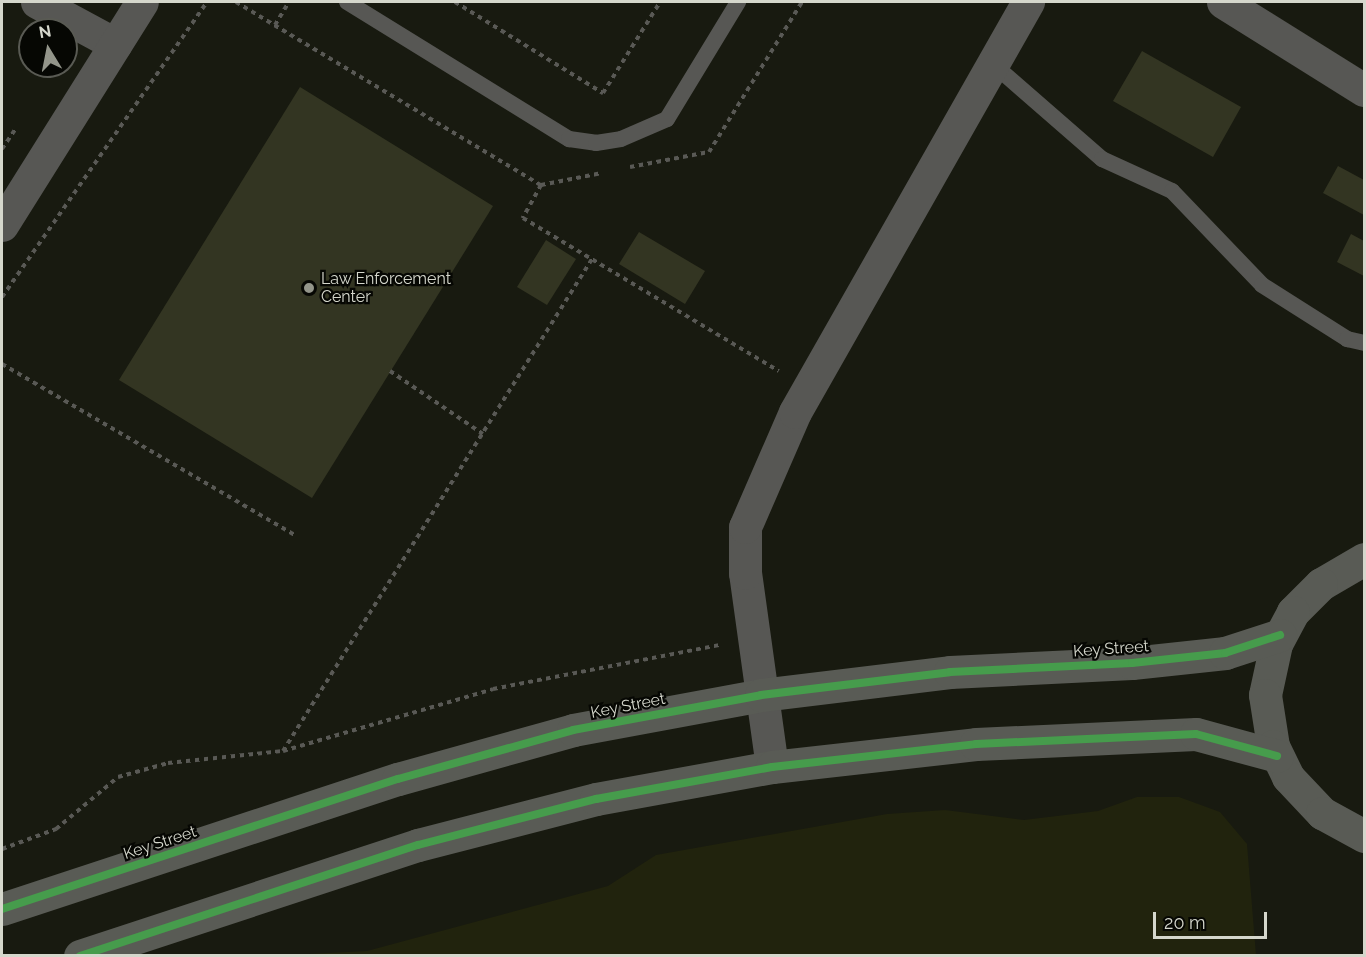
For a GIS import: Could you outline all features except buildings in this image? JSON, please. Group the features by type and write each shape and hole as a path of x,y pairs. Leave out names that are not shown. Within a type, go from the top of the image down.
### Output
{"main road":[{"path":"1365,559 1342,569 1311,592 1280,634 1270,664 1265,695 1268,725 1277,756 1312,805 1332,820 1365,836"},
{"name":"Key Street","path":"2,909 398,778 573,730 761,695 950,672 1132,663 1225,653 1280,634"},
{"path":"80,956 418,844 596,799 772,767 976,744 1196,734 1277,756"}],"street":[{"path":"37,2 115,44"},
{"path":"2,225 142,2"},
{"path":"772,767 745,573 745,527 809,389 1028,2"},
{"path":"1223,2 1365,90"}],"lane":[{"path":"347,2 569,139 596,143 621,140 667,119 738,2"},
{"path":"993,64 1102,159 1172,191 1262,285 1347,339 1365,343"}],"path":[{"path":"2,297 207,2"},
{"path":"275,25 289,2"},
{"path":"455,2 603,93 660,2"},
{"path":"541,185 523,218 809,389"},
{"path":"283,751 592,259"},
{"path":"2,364 296,536"},
{"path":"390,371 483,434"},
{"path":"2,849 56,829 118,777 168,763 283,751 493,689 755,638"}],"shaded area":[{"path":"1137,797 1179,797 1220,812 1247,844 1256,955 289,955 367,951 608,886 656,855 887,814 945,810 1024,820 1098,811"}],"cycle path":[{"path":"2,909 398,779 573,730 761,695 950,672 1132,663 1225,653 1280,635"},
{"path":"80,956 418,845 596,799 772,767 976,744 1196,734 1277,756"}],"place":[{"name":"Law Enforcement Center","path":"309,288"}]}
